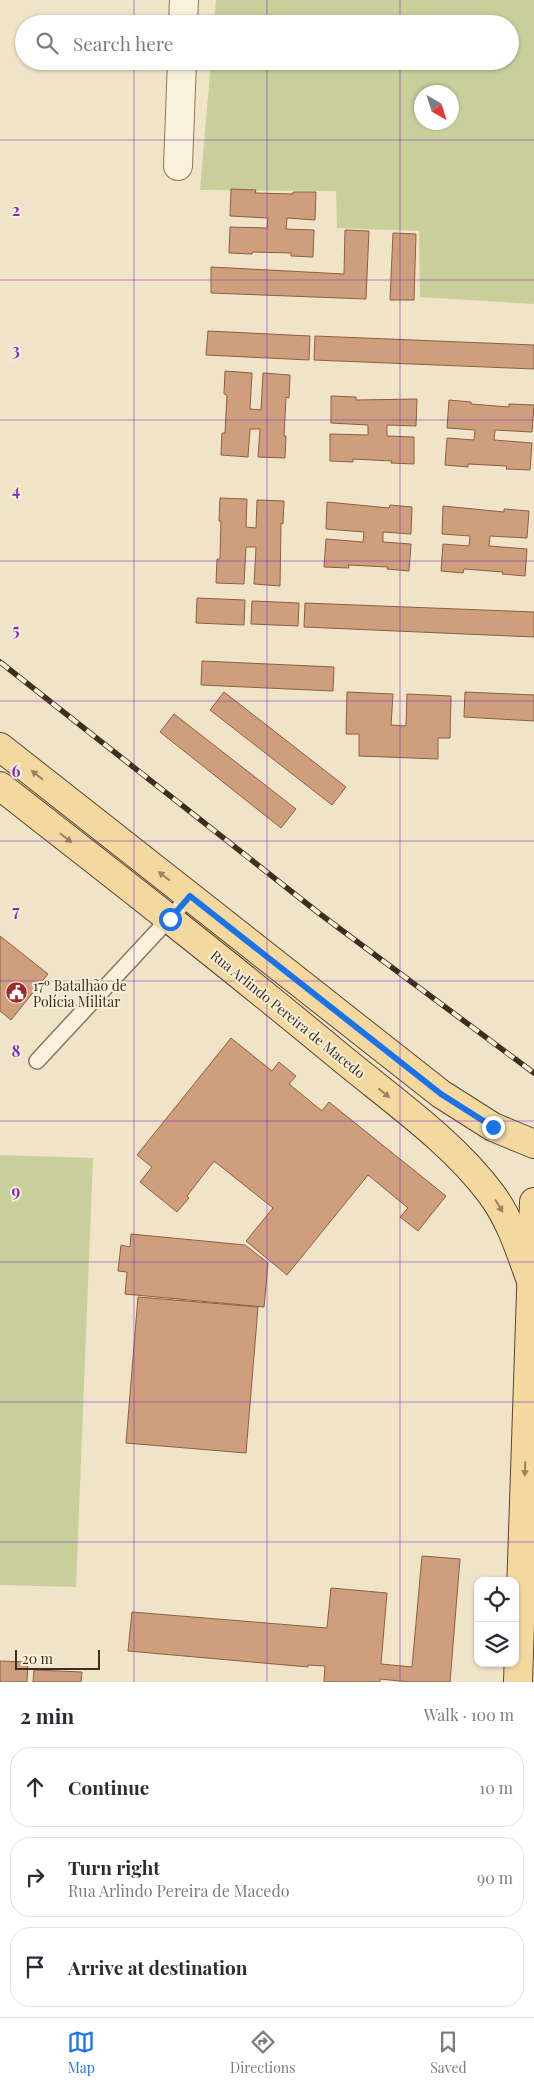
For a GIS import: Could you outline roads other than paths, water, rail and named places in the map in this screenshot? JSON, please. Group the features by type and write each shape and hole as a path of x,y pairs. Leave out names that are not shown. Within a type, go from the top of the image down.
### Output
{"main road":[{"path":"0,747 441,1094 493,1127 534,1144"},
{"name":"Rua Arlindo Pereira de Macedo","path":"0,786 226,963 407,1112 464,1163 493,1196 510,1225 531,1281"},
{"path":"518,1682 528,1531 531,1281 534,1202"}],"street":[{"path":"183,15 184,0"},
{"path":"178,166 182,70"}],"lane":[{"path":"37,1061 190,896"}],"railway":[{"path":"0,662 320,914 534,1073"}],"place":[{"name":"17º Batalhão de Polícia Militar","path":"17,993"}]}
